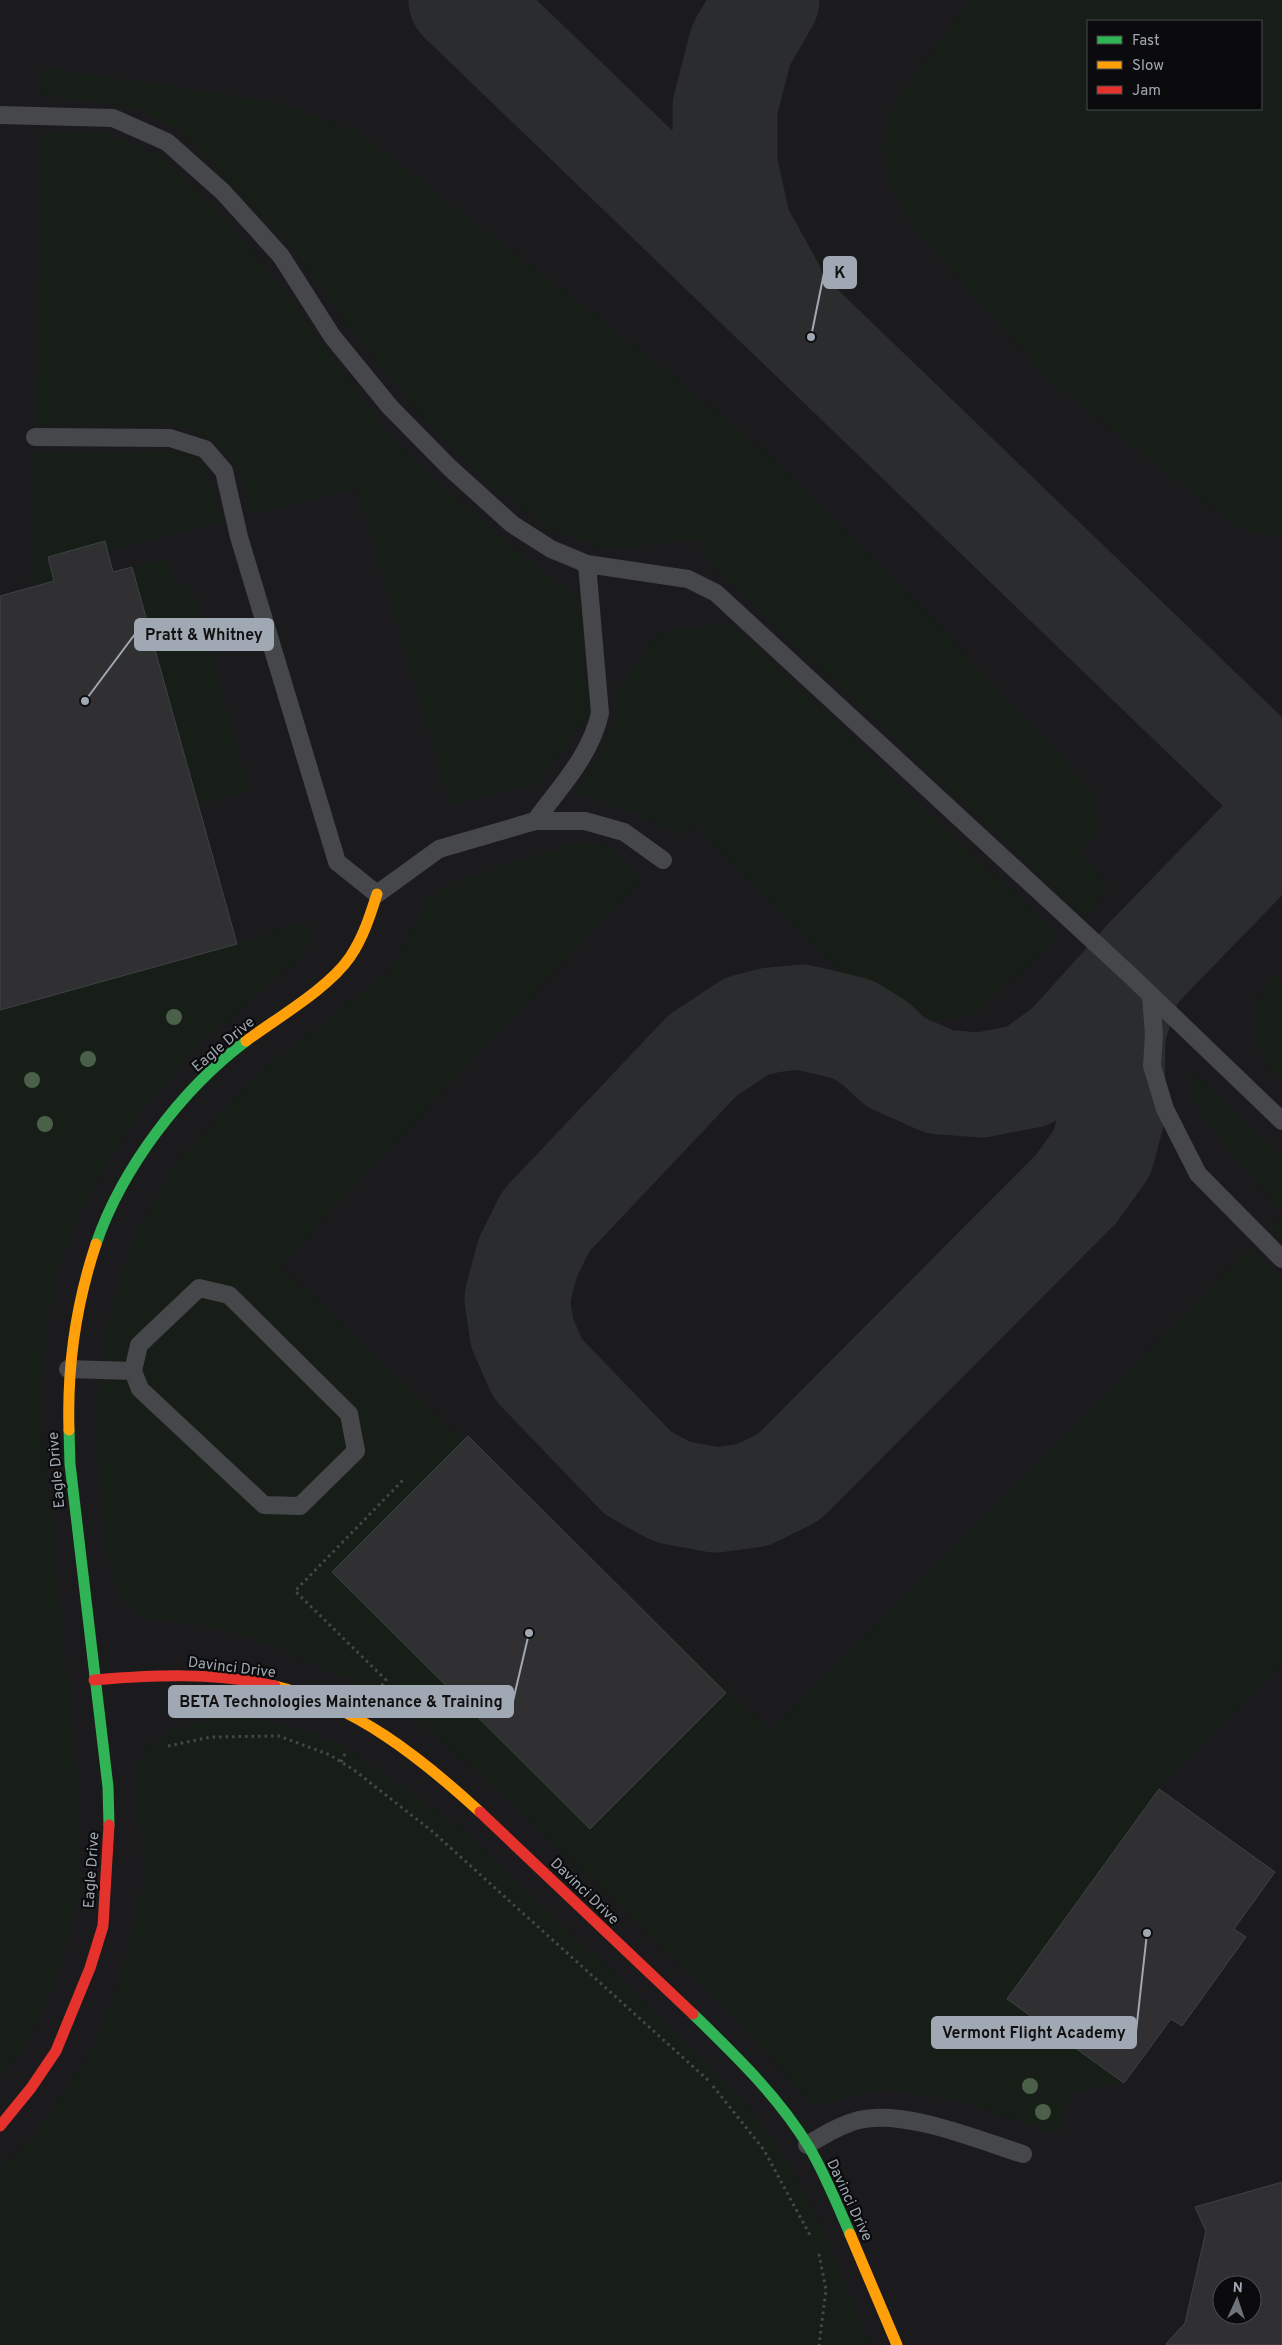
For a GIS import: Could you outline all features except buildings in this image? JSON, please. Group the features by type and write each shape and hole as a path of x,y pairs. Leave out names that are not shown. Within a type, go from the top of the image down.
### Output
{"street":[{"name":"Eagle Drive","path":"0,2126 31,2088 56,2050 90,1968 103,1926 109,1824 108,1787 94,1680 66,1416 68,1369 74,1324 83,1280 97,1239 114,1199 157,1130 210,1070 329,980 350,957 364,931 377,894"},
{"name":"Davinci Drive","path":"94,1680 140,1676 201,1676 259,1683 313,1697 360,1718 416,1755 476,1808 718,2039 770,2095 807,2145 829,2187 897,2345"}],"lane":[{"path":"0,115 113,118 168,142 223,192 281,256 332,336 390,406 450,468 512,524 551,549 587,564 688,579 716,593 1131,976 1282,1121"},
{"path":"34,437 170,438 205,448 224,472 239,537 337,862 377,894 440,849 535,820 585,821 624,832 663,860"},
{"path":"535,820 589,749 596,734 600,714 587,564"},
{"path":"1151,997 1154,1034 1152,1066 1165,1109 1198,1174 1282,1259"},
{"path":"199,1288 229,1295 349,1414 356,1451 300,1506 264,1505 140,1389 133,1371 139,1345 199,1288"},
{"path":"68,1369 133,1371"},
{"path":"807,2145 837,2128 861,2120 893,2118 914,2121 1023,2154"}],"path":[{"path":"341,1762 360,1718 386,1680 295,1591 404,1479"},
{"path":"168,1746 211,1737 279,1736 341,1762 433,1832 713,2085 764,2150 814,2242"},
{"path":"818,2250 826,2290 819,2345"}],"shaded area":[{"path":"0,0 1282,0 1282,2345 705,2345 0,2257"},
{"path":"971,0 1282,0 1282,537 1265,536 1235,526 1049,380 913,227 893,192 882,147 894,103"},
{"path":"41,67 282,103 358,132 664,369 777,462 936,623 1090,788 1100,824 1080,853 1109,887 1086,918 715,570 696,540 605,549 549,529 490,485 426,421 364,347 285,239 181,132 131,107 40,95"},
{"path":"42,132 101,132 160,155 223,216 289,297 382,426 423,470 540,570 579,596 589,714 538,784 450,805 357,488 251,514 240,472 214,441 176,425 35,425"},
{"path":"170,451 191,456 206,468 222,521 107,551 54,581 30,587 34,453"},
{"path":"168,558 176,587 191,583 250,791 199,805 132,567"},
{"path":"730,622 1058,936 976,1013 945,1019 919,1019 888,1010 863,993 693,824 683,836 636,813 574,792 598,757 618,713 618,688 660,633"},
{"path":"594,842 612,849 642,878 280,1266 771,1731 1249,1249 1282,1282 1282,1664 1159,1789 1008,1999 1124,2083 1073,2091 1058,2134 966,2103 886,2089 851,2095 830,2105 810,2101 735,2019 535,1825 435,1734 353,1681 257,1640 189,1623 147,1619 125,1605 112,1581 101,1513 96,1407 109,1317 134,1236 179,1158 272,1062 392,969 429,896 464,878 574,843"},
{"path":"305,921 309,939 302,956 201,1043 135,1118 79,1213 55,1279 44,1351 41,1419 77,1776 81,1888 58,1975 31,2036 0,2079 0,1010 237,944"},
{"path":"1272,973 1282,982 1282,1081 1263,1058 1256,1040 1255,1030 1257,1004"},
{"path":"1191,1071 1282,1156 1282,1213 1203,1118 1192,1095"},
{"path":"1282,1214 1282,1242 1268,1229"},
{"path":"249,1718 304,1731 343,1746 460,1827 712,2067 762,2124 791,2166 816,2214 870,2345 0,2345 0,2167 33,2137 90,2055 121,1976 144,1877 136,1770 147,1747 175,1729 210,1719"}],"taxiway":[{"path":"461,0 1282,790"},
{"path":"767,0 741,45 725,107 725,165 739,228 772,288"},
{"path":"1131,976 1113,1032 1112,1116 1102,1153 1076,1189 789,1477 753,1495 716,1500 672,1492 638,1473 538,1369 522,1333 517,1298 528,1257 546,1221 702,1056 747,1026 771,1020 802,1017 852,1029 875,1043 895,1062 940,1082 981,1085 1028,1076 1067,1048 1148,958 1282,820"}],"traffic: fast":[{"path":"96,1244 107,1215 121,1187 157,1132 199,1082 246,1041"},
{"path":"69,1430 70,1464 108,1787 109,1825"},
{"path":"693,2014 770,2093 797,2128 831,2189 850,2234"}],"traffic: slow":[{"path":"246,1041 302,1002 341,969 359,942 377,894"},
{"path":"69,1430 71,1359 74,1336 83,1289 96,1244"},
{"path":"275,1686 332,1706 359,1720 410,1753 480,1812"},
{"path":"850,2234 897,2345"}],"traffic: jam":[{"path":"94,1680 184,1676 230,1678 275,1686"},
{"path":"480,1812 693,2014"},
{"path":"0,2126 31,2088 56,2051 90,1968 103,1926 109,1825"}],"place":[{"name":"K","path":"811,337"},
{"name":"Pratt & Whitney","path":"85,701"},
{"name":"BETA Technologies Maintenance & Training","path":"529,1633"},
{"name":"Vermont Flight Academy","path":"1147,1933"}]}
